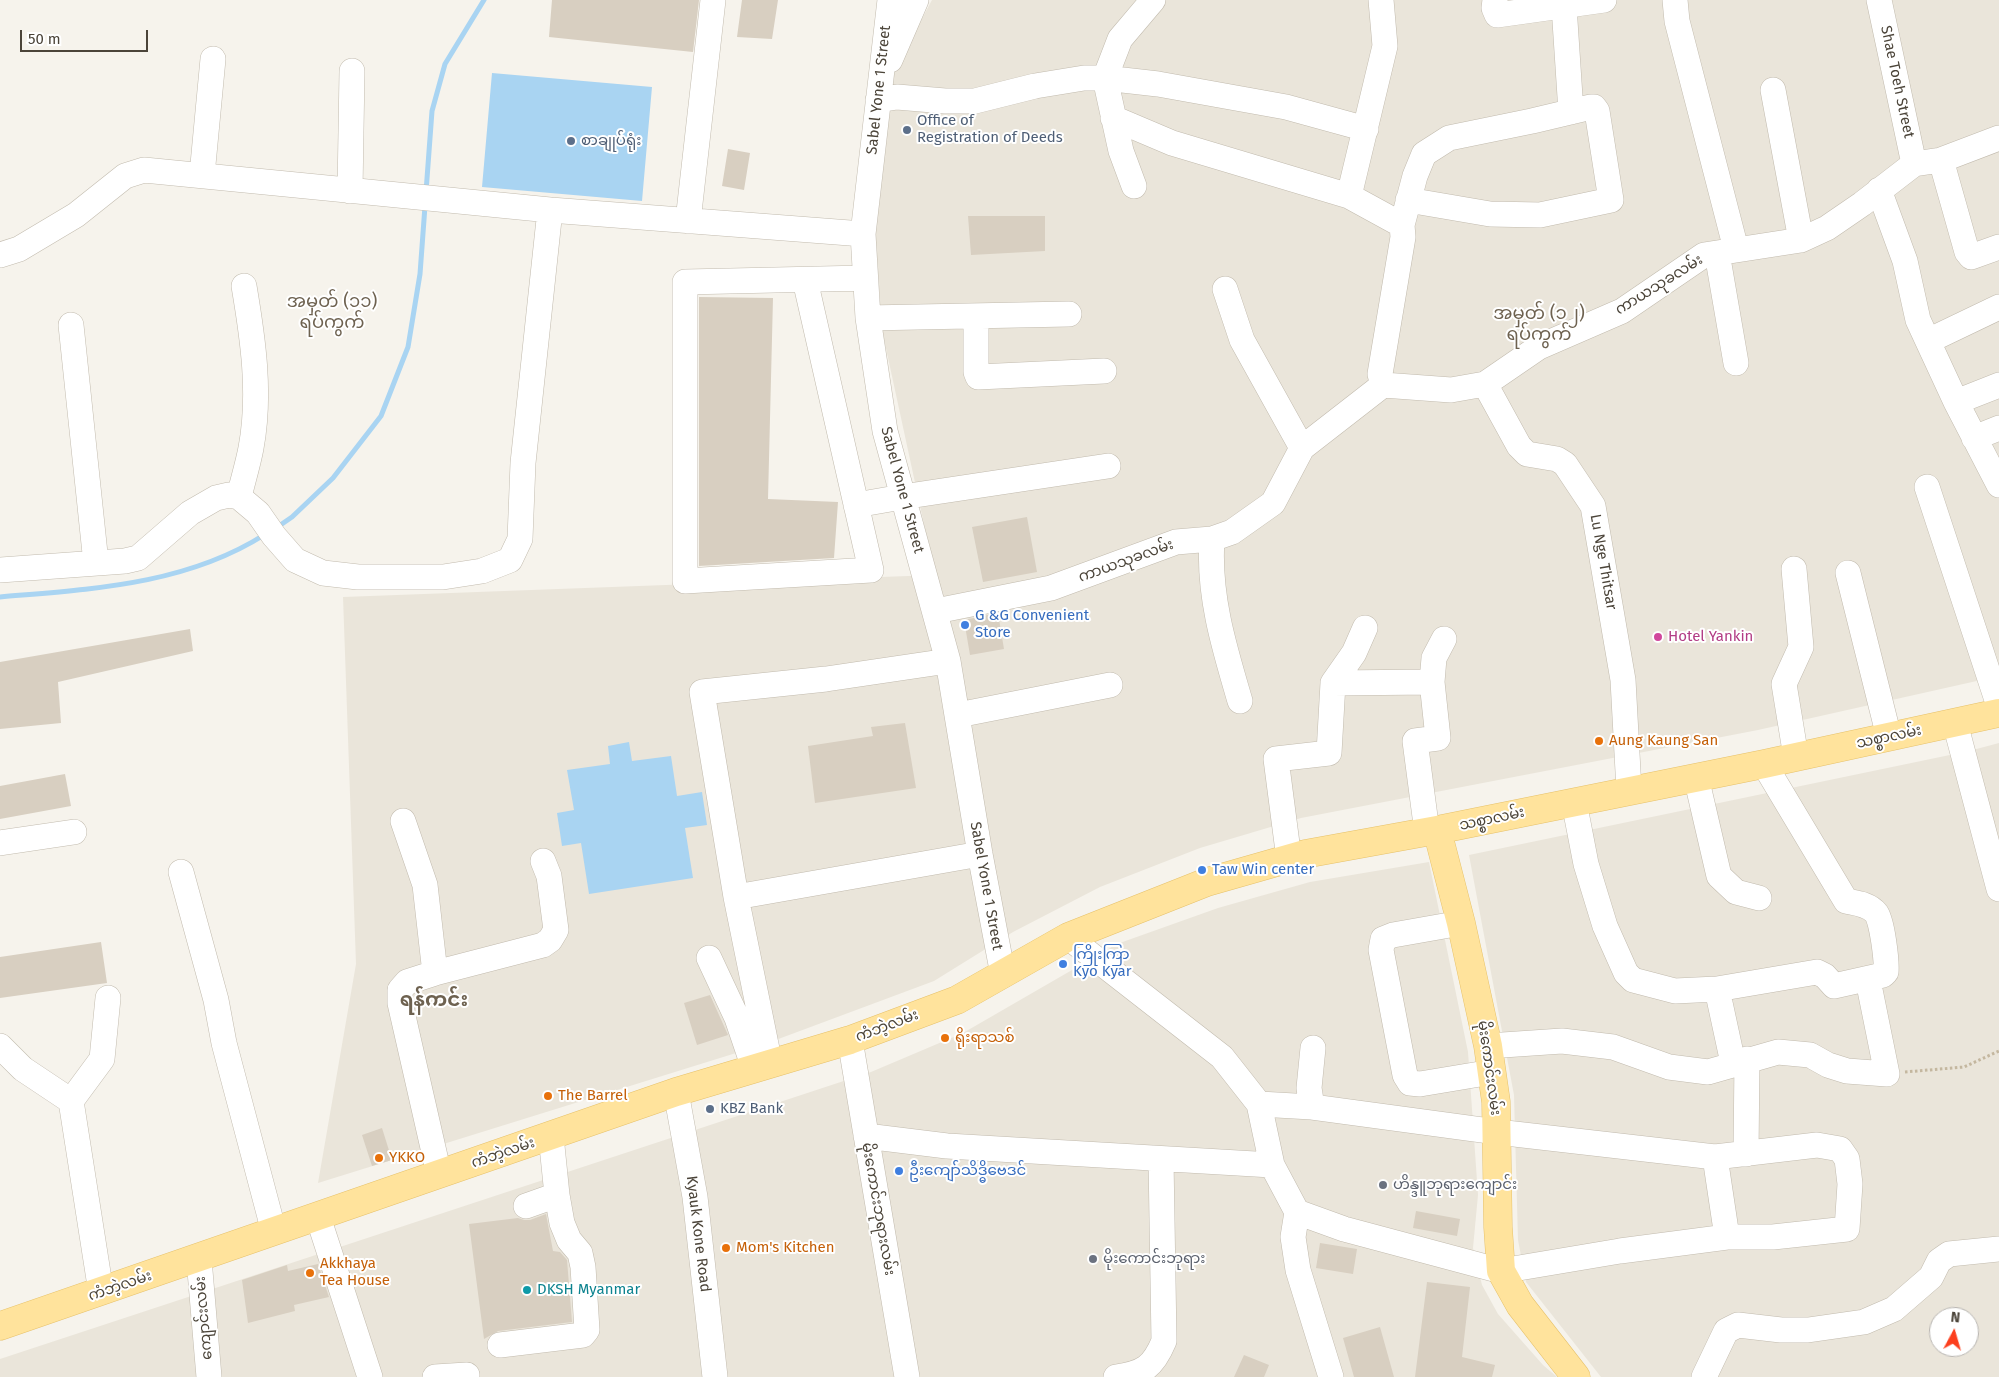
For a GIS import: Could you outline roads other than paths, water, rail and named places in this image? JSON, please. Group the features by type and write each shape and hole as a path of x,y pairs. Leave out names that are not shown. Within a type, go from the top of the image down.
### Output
{"main road":[{"name":"သစ္စာလမ်း","path":"1003,975 1068,937 1207,882 1305,854 1432,831 1764,764 1999,713"},
{"name":"မိုးကောင်းလမ်း","path":"1432,831 1461,923 1490,1059 1496,1102 1498,1227 1501,1271 1520,1304 1576,1377"},
{"name":"ကံဘဲ့လမ်း","path":"0,1326 676,1092 850,1040 956,1000 1003,975"}],"street":[{"path":"688,221 713,0"},
{"name":"Sabel Yone 1 Street","path":"890,0 863,234 868,318 885,431 902,497 936,611 948,661 980,854 1003,975"},
{"path":"916,0 879,92 897,97 945,101 975,101 1035,86 1084,78 1104,78 1158,84 1286,107 1366,128"},
{"path":"1134,186 1121,151 1104,78 1120,39 1154,0"},
{"path":"1349,196 1385,46 1381,0"},
{"path":"1495,0 1494,8 1497,15 1604,0"},
{"path":"1675,0 1676,20 1727,251 1736,363"},
{"name":"Shae Toeh Street","path":"1880,0 1914,164"},
{"path":"1564,6 1583,110"},
{"path":"202,175 213,59"},
{"path":"350,191 352,72"},
{"path":"1773,90 1801,240"},
{"path":"1383,385 1380,374 1403,237 1402,225 1408,200 1415,176 1424,154 1450,138 1583,110 1597,111 1611,200 1540,215 1490,214 1408,200"},
{"path":"1114,118 1172,143 1349,196 1402,225"},
{"name":"ကာယသုခလမ်း","path":"936,611 1051,588 1176,542 1212,539 1232,532 1273,503 1302,448 1383,385 1451,390 1485,384 1539,347 1622,311 1704,255 1801,240 1827,228 1914,164 1941,160 1999,138"},
{"path":"1941,160 1970,257 1999,247"},
{"path":"0,255 19,250 76,214 125,176 144,170 550,210 863,234"},
{"path":"1879,190 1905,261 1918,320 1956,402 1999,485"},
{"path":"0,570 138,558 190,513 216,498 229,495 239,497 258,513 274,536 295,560 323,573 358,577 443,577 482,571 510,560 520,539 523,463 550,210"},
{"path":"805,280 871,570 685,580 685,282 865,278"},
{"path":"239,497 251,448 255,410 255,350 244,286"},
{"path":"1225,289 1242,340 1302,448"},
{"path":"1928,341 1999,307"},
{"path":"868,318 1069,314"},
{"path":"976,316 976,372 978,377 1104,372"},
{"path":"71,325 96,563"},
{"name":"Lu Nge Thitsar","path":"1485,384 1519,446 1526,454 1557,459 1565,464 1593,506 1623,680 1629,790"},
{"path":"1956,402 1999,385"},
{"path":"1974,438 1999,428"},
{"path":"856,506 902,497 1108,466"},
{"path":"1926,487 1999,706"},
{"path":"1212,539 1210,565 1218,627 1240,701"},
{"path":"1794,569 1801,647 1784,684 1796,757"},
{"path":"1848,573 1889,737"},
{"path":"1289,859 1276,759 1329,753 1333,683 1354,653 1365,628"},
{"path":"1432,831 1415,741 1438,738 1432,682 1434,658 1444,638"},
{"path":"762,1066 702,692 826,680 948,661"},
{"path":"1333,683 1432,682"},
{"path":"958,715 1110,685"},
{"path":"1955,723 1999,889"},
{"path":"1574,802 1586,864 1605,926 1626,973 1633,980 1675,991 1717,989 1817,972 1825,976 1834,986 1868,980 1886,972 1883,938 1877,914 1868,906 1846,901 1764,764"},
{"path":"1696,777 1718,876 1736,892 1759,898"},
{"path":"403,821 425,886 435,973"},
{"path":"0,843 74,832"},
{"path":"736,898 980,854"},
{"path":"439,1174 400,1003 400,990 407,982 543,945 550,940 556,930 549,876 543,861"},
{"path":"182,872 216,1000 224,1043 274,1232"},
{"path":"1461,923 1393,935 1383,939 1381,950 1405,1075 1410,1083 1420,1084 1490,1059 1562,1040 1613,1047 1669,1067 1708,1072 1740,1061 1778,1052 1810,1055 1828,1065 1847,1071 1887,1074 1868,980"},
{"path":"1068,937 1222,1057 1258,1104 1272,1165 1297,1212 1293,1237 1298,1270 1332,1377"},
{"path":"710,958 737,1018 762,1066"},
{"path":"1717,989 1740,1061 1746,1154"},
{"path":"101,1292 72,1100 102,1059 108,998"},
{"name":"မိုးကောင်းဘုရားလမ်း","path":"850,1040 907,1377"},
{"path":"0,1046 23,1069 72,1100"},
{"path":"1312,1107 1309,1088 1313,1048"},
{"name":"Kyauk Kone Road","path":"676,1092 695,1197 715,1377"},
{"path":"1258,1104 1312,1107 1497,1132 1715,1157 1817,1145 1840,1149 1848,1159 1850,1184 1847,1229 1773,1237 1727,1237 1620,1251 1501,1271 1344,1229 1297,1212"},
{"path":"500,1345 583,1335 587,1330 583,1267 580,1253 569,1240 562,1223 551,1136"},
{"path":"866,1136 948,1146 1272,1165"},
{"path":"1715,1157 1727,1237"},
{"path":"1116,1377 1135,1374 1148,1367 1159,1353 1164,1341 1160,1158"},
{"path":"526,1206 557,1195"},
{"path":"318,1217 370,1377"},
{"path":"1704,1377 1726,1331 1738,1325 1781,1330 1808,1330 1864,1322 1894,1309 1931,1276 1939,1261 1949,1254 1999,1249"},
{"name":"ကျောင်းလမ်း","path":"198,1259 209,1377"},
{"path":"435,1377 467,1375"}],"water":[{"path":"492,73 652,87 642,201 482,187"},
{"path":"629,742 632,761 671,756 677,796 702,792 707,825 685,828 693,878 589,894 581,843 562,846 557,813 574,810 567,770 610,764 608,746"}],"waterway":[{"path":"426,192 432,111 445,64 484,0"},
{"path":"276,528 292,517 333,478 381,416 408,347 420,274 425,206"},
{"path":"0,597 69,591 136,582 202,565 234,552 264,535"}],"place":[{"name":"Office of Registration of Deeds","path":"907,130"},
{"name":"စာချုပ်ရုံး","path":"571,141"},
{"name":"G &G Convenient Store","path":"965,625"},
{"name":"Hotel Yankin","path":"1658,637"},
{"name":"Aung Kaung San","path":"1599,741"},
{"name":"Taw Win center","path":"1202,870"},
{"name":"ကြိုးကြာ Kyo Kyar","path":"1063,964"},
{"name":"ရိုးရာသစ်","path":"945,1038"},
{"name":"The Barrel","path":"548,1096"},
{"name":"KBZ Bank","path":"710,1109"},
{"name":"YKKO","path":"379,1158"},
{"name":"ဦးကျော်သိဒ္ဓိဗေဒင်","path":"899,1171"},
{"name":"ဟိန္ဒူဘုရားကျောင်း","path":"1383,1185"},
{"name":"Mom's Kitchen","path":"726,1248"},
{"name":"မိုးကောင်းဘုရား","path":"1093,1259"},
{"name":"Akkhaya Tea House","path":"310,1273"},
{"name":"DKSH Myanmar","path":"527,1290"}],"district":[{"name":"အမှတ် (၁၁) ရပ်ကွက်","path":"332,312"},
{"name":"အမှတ် (၁၂) ရပ်ကွက်","path":"1539,324"},
{"name":"ရန်ကင်း","path":"434,1000"}]}
